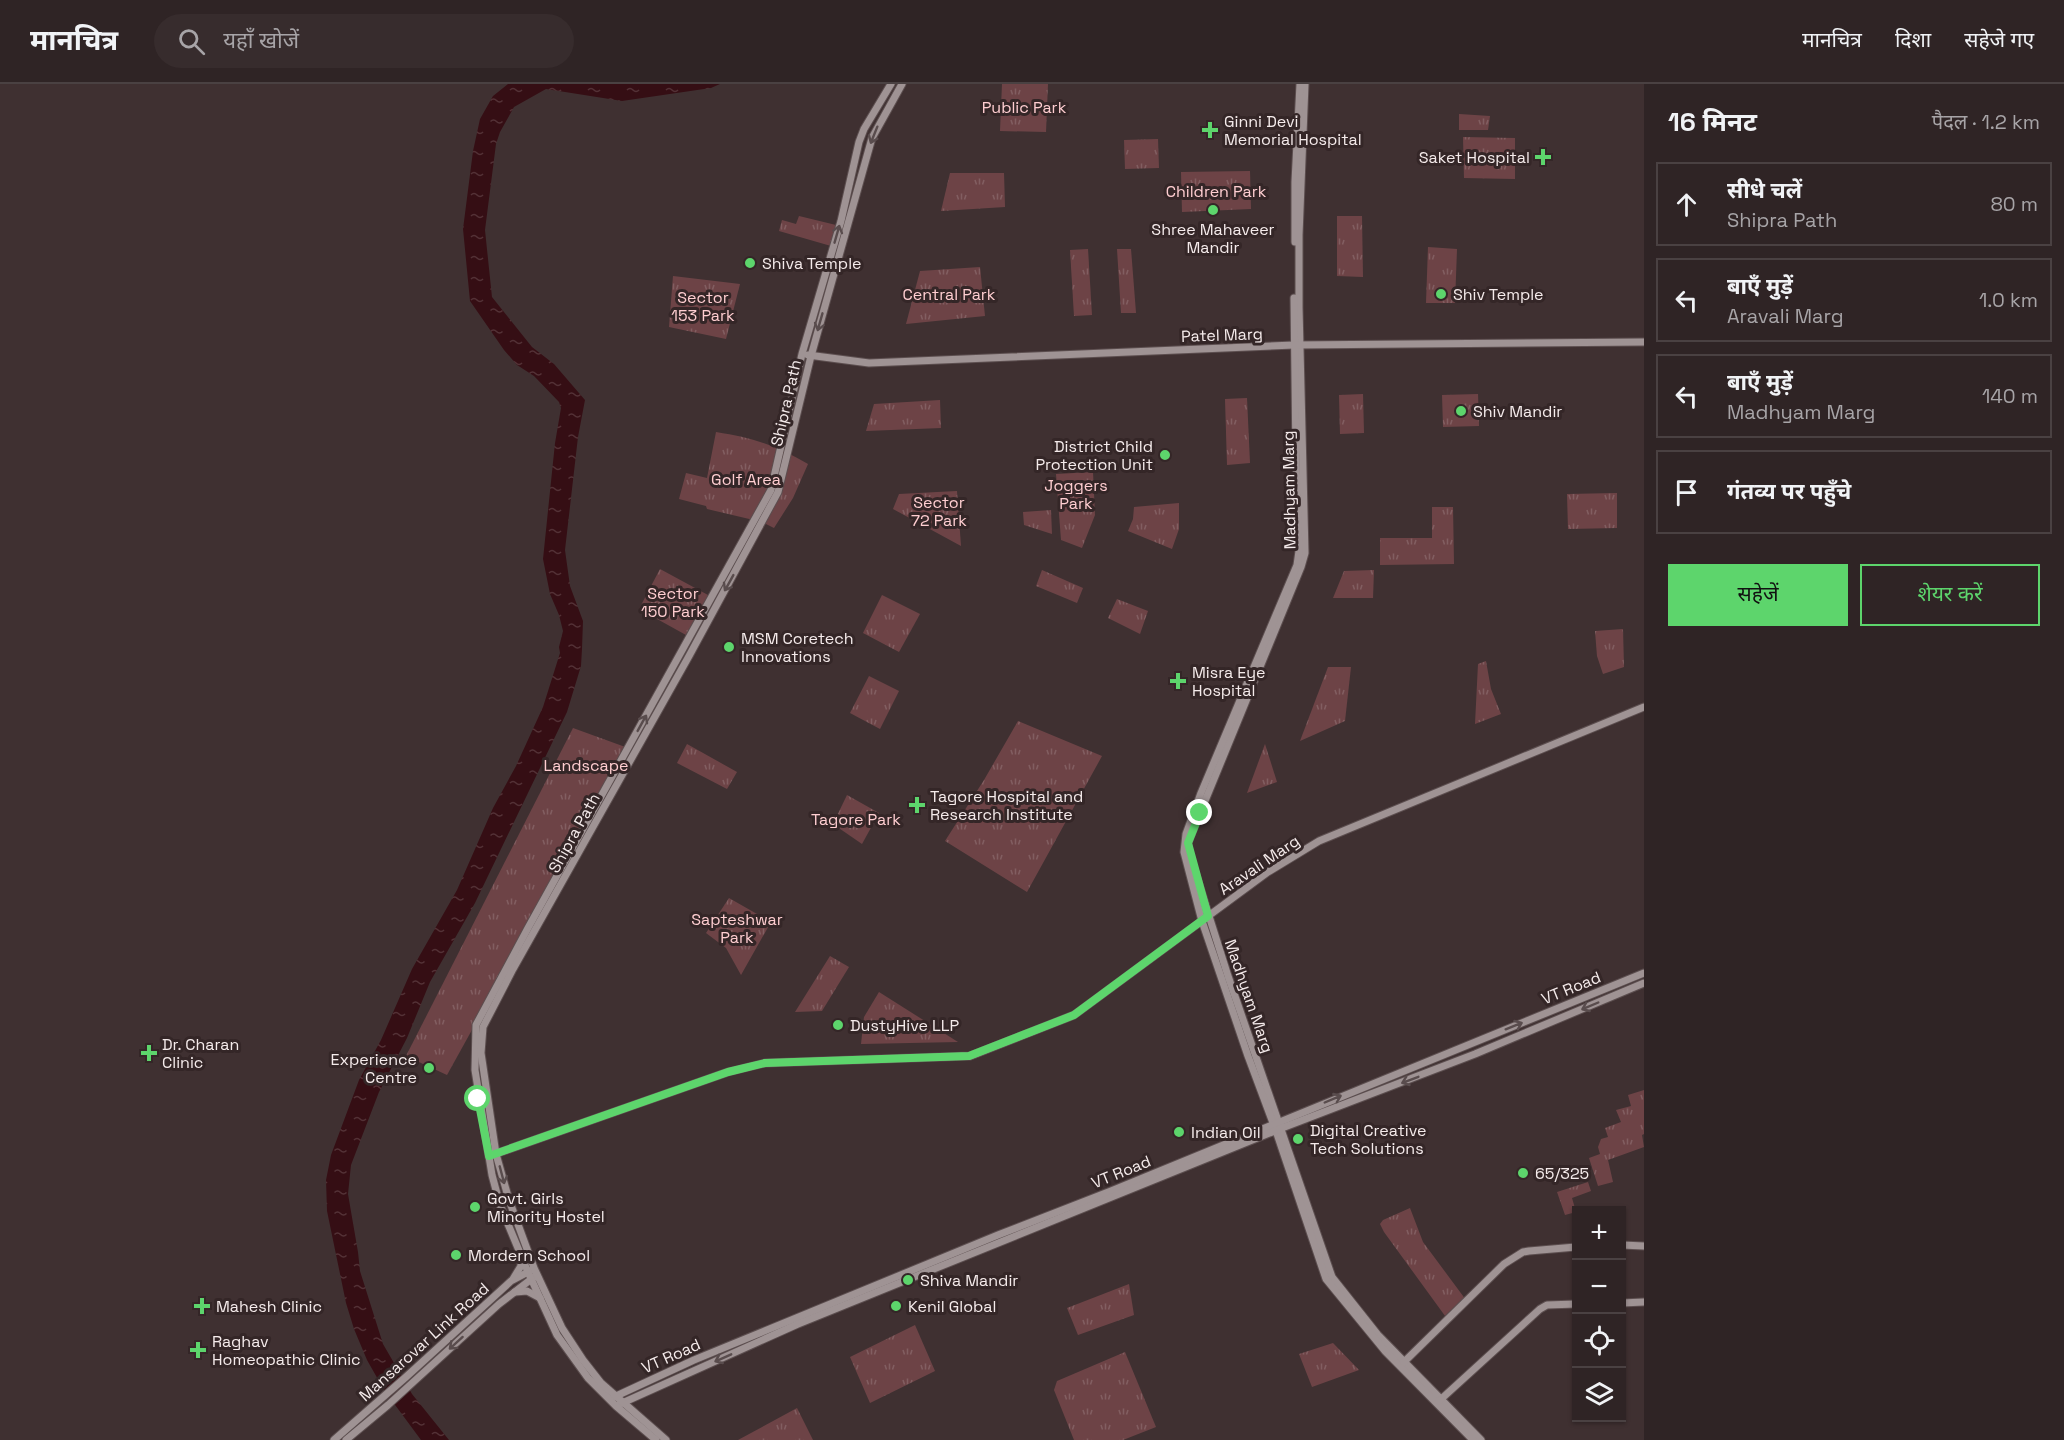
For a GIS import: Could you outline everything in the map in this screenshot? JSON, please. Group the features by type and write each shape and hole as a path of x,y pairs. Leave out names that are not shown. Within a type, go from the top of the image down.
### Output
{"street":[{"name":"Shipra Path","path":"613,1398 588,1378 563,1344 540,1298 493,1155 475,1070 476,1025 522,937 771,490 802,354 841,221 859,141 891,84"},
{"name":"Shipra Path","path":"656,1440 613,1398 565,1333 521,1253 500,1205 481,1037 486,1020 778,492 811,356 872,138 880,120 903,84"},
{"name":"Madhyam Marg","path":"1300,84 1295,182 1299,550 1297,565 1186,834 1184,852 1205,918 1332,1277 1378,1335 1473,1440"},
{"name":"Madhyam Marg","path":"1297,345 1305,84"},
{"name":"Patel Marg","path":"802,354 869,363 1297,345 1644,342"},
{"name":"Aravali Marg","path":"493,1155 728,1072 757,1064 969,1056 990,1049 1074,1015 1268,872 1319,841 1644,707"},
{"name":"VT Road","path":"613,1398 694,1360 1278,1126 1644,973"},
{"name":"VT Road","path":"1278,1126 1475,1054 1644,983"},
{"name":"Madhyam Marg","path":"1278,1126 1326,1279 1380,1345 1481,1440"},
{"name":"VT Road","path":"619,1404 798,1324 1188,1162"},
{"path":"1626,1245 1644,1245"},
{"path":"1404,1362 1502,1266 1513,1258 1528,1251 1572,1247"},
{"path":"511,1281 521,1266 521,1253"},
{"name":"Mansarovar Link Road","path":"334,1440 511,1281 533,1274"},
{"name":"Mansarovar Link Road","path":"346,1440 533,1274"},
{"path":"514,1292 527,1291 540,1298"},
{"path":"1626,1303 1644,1302"},
{"path":"1439,1401 1540,1309 1547,1305 1572,1304"},
{"name":"Shipra Path","path":"619,1404 666,1440"}],"green space":[{"name":"Public Park","path":"1002,84 1048,84 1046,132 1000,131"},
{"path":"1459,114 1490,116 1488,130 1459,130"},
{"path":"1463,137 1515,138 1515,179 1464,178"},
{"path":"1158,139 1159,168 1125,169 1124,140"},
{"name":"Children Park","path":"1250,171 1251,209 1182,212 1181,172"},
{"path":"950,173 1004,173 1005,207 941,211"},
{"path":"799,216 836,225 831,246 779,231 782,220 796,224"},
{"path":"1337,216 1362,216 1363,277 1337,276"},
{"path":"1428,247 1457,249 1455,303 1426,303"},
{"path":"1088,249 1092,315 1074,316 1070,250"},
{"path":"1117,249 1131,249 1136,313 1121,313"},
{"name":"Central Park","path":"980,267 985,316 906,324 920,271"},
{"name":"Sector 153 Park","path":"673,276 740,284 726,339 669,327"},
{"path":"1363,394 1364,433 1340,434 1339,395"},
{"name":"Shiv Mandir","path":"1478,394 1479,426 1443,427 1442,395"},
{"path":"1247,398 1250,463 1227,465 1225,399"},
{"path":"940,400 941,428 866,431 874,404"},
{"name":"Golf Area","path":"716,432 764,443 808,464 793,498 774,528 762,522 707,509 706,506 679,499 686,473 707,478"},
{"name":"Joggers Park","path":"1093,472 1095,515 1082,548 1061,540 1056,474"},
{"name":"Sector 72 Park","path":"957,491 961,546 893,509 899,494"},
{"path":"1617,493 1617,528 1568,529 1567,494"},
{"path":"1179,503 1179,529 1172,549 1128,531 1133,519 1134,507"},
{"path":"1432,507 1453,507 1454,564 1380,565 1380,538 1432,538"},
{"path":"1051,510 1052,534 1024,525 1023,512"},
{"name":"Sector 150 Park","path":"660,569 708,595 686,635 639,609"},
{"path":"1042,570 1083,588 1077,603 1036,586"},
{"path":"1374,570 1373,598 1333,598 1344,571"},
{"path":"882,595 920,614 899,652 863,633"},
{"path":"1117,599 1148,611 1140,634 1108,618"},
{"path":"1623,629 1624,667 1603,674 1597,656 1595,631"},
{"path":"1486,661 1491,689 1501,714 1475,724 1478,664"},
{"path":"1328,667 1351,667 1345,721 1300,741"},
{"path":"869,676 899,691 880,729 850,713"},
{"path":"1018,721 1102,756 1027,892 945,841"},
{"name":"Landscape","path":"573,728 628,748 447,1075 406,1056"},
{"path":"687,744 737,772 727,789 677,763"},
{"path":"1265,744 1277,782 1247,793"},
{"name":"Tagore Park","path":"847,795 879,813 862,844 833,824"},
{"name":"Sapteshwar Park","path":"729,898 771,922 741,975 726,948 706,933"},
{"path":"830,956 849,967 822,1011 795,1012"},
{"path":"879,992 958,1042 861,1044 864,1017"},
{"path":"1644,1090 1644,1134 1642,1135 1644,1147 1608,1160 1613,1182 1598,1186 1589,1158 1600,1154 1598,1147 1601,1139 1608,1137 1605,1128 1621,1122 1616,1110 1631,1106 1628,1095"},
{"path":"1588,1182 1591,1191 1572,1198 1574,1206 1572,1206 1572,1213 1565,1215 1557,1192"},
{"path":"1410,1208 1423,1242 1466,1300 1448,1320 1380,1224 1383,1220"},
{"path":"1129,1284 1134,1315 1078,1335 1067,1308"},
{"path":"915,1325 935,1371 870,1403 850,1357"},
{"path":"1333,1343 1359,1370 1312,1387 1299,1354"},
{"path":"1125,1352 1156,1427 1123,1440 1074,1440 1054,1390 1057,1381"},
{"path":"797,1408 813,1440 738,1440"}],"water":[{"path":"508,84 720,84 711,88 622,101 546,89 514,107 496,144 485,230 492,297 532,347 554,364 585,400 578,437 565,550 570,586 583,621 582,649 581,666 567,712 475,903 430,982 407,1038 379,1092 351,1165 348,1194 360,1271 383,1344 412,1394 449,1440 421,1440 384,1390 367,1360 354,1329 346,1303 327,1211 326,1180 331,1155 359,1080 381,1040 412,969 457,890 493,808 516,766 543,707 560,653 559,647 563,631 550,594 543,559 555,443 561,408 559,402 534,376 517,365 504,350 470,301 463,229 473,151 480,119 493,96"}],"place":[{"name":"Ginni Devi Memorial Hospital","path":"1210,130"},
{"name":"Saket Hospital","path":"1543,157"},
{"name":"Shree Mahaveer Mandir","path":"1213,210"},
{"name":"Shiva Temple","path":"750,263"},
{"name":"Shiv Temple","path":"1441,294"},
{"name":"Shiv Mandir","path":"1461,411"},
{"name":"District Child Protection Unit","path":"1165,455"},
{"name":"MSM Coretech Innovations","path":"729,647"},
{"name":"Misra Eye Hospital","path":"1178,681"},
{"name":"Tagore Hospital and Research Institute","path":"917,805"},
{"name":"DustyHive LLP","path":"838,1025"},
{"name":"Dr. Charan Clinic","path":"149,1053"},
{"name":"Experience Centre","path":"429,1068"},
{"name":"Indian Oil","path":"1179,1132"},
{"name":"Digital Creative Tech Solutions","path":"1298,1139"},
{"name":"65/325","path":"1523,1173"},
{"name":"Govt. Girls Minority Hostel","path":"475,1207"},
{"name":"Mordern School","path":"456,1255"},
{"name":"Shiva Mandir","path":"908,1280"},
{"name":"Mahesh Clinic","path":"202,1306"},
{"name":"Kenil Global","path":"896,1306"},
{"name":"Raghav Homeopathic Clinic","path":"198,1350"}],"route":[{"path":"478,1099 489,1156 728,1072 765,1063 969,1056 990,1049 1074,1015 1208,916 1188,843 1200,813"}]}
